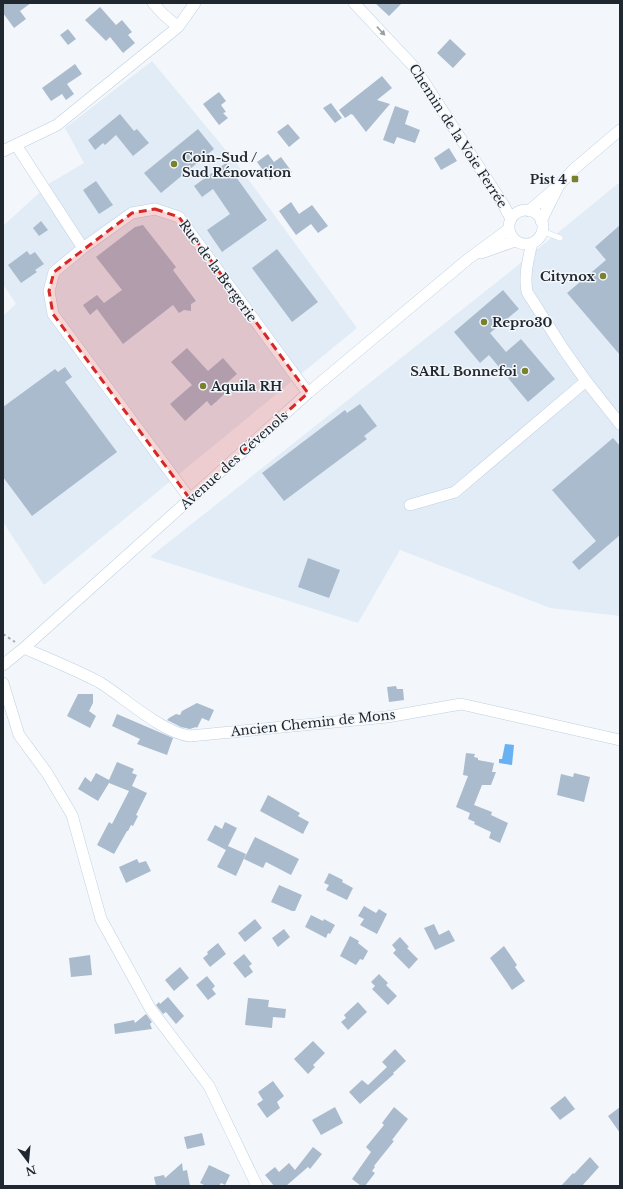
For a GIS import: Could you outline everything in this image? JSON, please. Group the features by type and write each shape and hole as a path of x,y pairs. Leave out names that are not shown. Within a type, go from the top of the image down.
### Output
{"street":[{"path":"153,3 178,27"},
{"path":"3,151 57,125 178,27 195,3"},
{"name":"Chemin de la Voie Ferrée","path":"354,3 415,68 503,204 510,224"},
{"path":"529,211 560,184 574,169 620,130"},
{"path":"16,145 83,248"},
{"path":"523,243 540,236 542,226 560,184"},
{"name":"Rue de la Bergerie","path":"190,499 53,314 48,291 54,272 83,248 132,213 155,209 179,217 308,394"},
{"path":"542,226 534,213 524,210 519,212 510,224 510,234 523,243 527,292 586,382 620,424"},
{"name":"Avenue des Cévenols","path":"3,665 24,648 308,394 510,224"},
{"name":"Avenue des Cévenols","path":"468,259 523,243"},
{"path":"410,505 455,492 586,382"},
{"name":"Ancien Chemin de Mons","path":"24,648 66,666 100,683 181,735 190,736 387,717 461,704 620,740"},
{"path":"3,683 19,735 47,774 72,815 101,919 150,1008 209,1086 257,1186"}],"lane":[{"path":"542,226 560,238"}],"highlighted area":[{"path":"155,209 179,217 308,393 190,499 53,314 49,291 54,272 132,213"}],"shaded area":[{"path":"152,61 234,160 357,328 44,585 3,522 3,316 16,304 3,284 3,226 50,183 84,163 65,128"},
{"path":"620,182 620,616 550,608 400,550 358,623 150,557 507,274"}],"water":[{"path":"505,744 514,745 512,765 499,763 499,759 502,759"}],"building":[{"path":"3,3 31,3 20,11 26,19 14,28 3,13"},
{"path":"375,3 402,3 389,16"},
{"path":"100,7 116,25 122,20 132,32 128,35 135,43 123,53 110,37 106,41 85,20"},
{"path":"68,29 76,39 68,45 60,35"},
{"path":"450,39 466,54 453,68 437,53"},
{"path":"75,64 82,74 67,84 74,94 66,100 62,94 51,101 42,88"},
{"path":"382,76 392,88 377,100 390,104 366,132 353,115 351,114 345,118 339,110"},
{"path":"219,92 226,101 221,105 226,112 223,113 228,118 219,125 203,104"},
{"path":"331,103 342,118 335,123 323,108"},
{"path":"395,106 409,111 405,124 420,130 415,143 397,137 394,144 383,140"},
{"path":"120,114 134,131 137,129 149,143 133,156 116,135 105,145 103,143 95,150 88,140"},
{"path":"288,124 300,138 289,147 277,132"},
{"path":"198,129 214,149 161,193 144,173"},
{"path":"449,148 457,161 441,170 434,158"},
{"path":"268,154 274,162 281,157 292,172 282,179 279,174 270,180 257,162"},
{"path":"226,163 267,220 222,252 207,230 230,214 213,189 202,197 194,186"},
{"path":"96,181 113,205 99,214 83,190"},
{"path":"291,202 299,214 312,205 328,226 318,233 311,224 296,235 279,211"},
{"path":"41,221 48,230 39,236 33,228"},
{"path":"143,225 176,267 173,270 196,301 191,304 191,311 184,310 179,313 173,305 123,344 97,309 90,315 83,305 97,295 104,303 122,290 96,257 135,227"},
{"name":"Citynox","path":"620,225 620,355 567,293 606,260 595,247"},
{"path":"277,249 318,302 292,322 252,268"},
{"path":"27,251 30,255 35,252 44,264 35,270 37,272 21,283 8,265"},
{"path":"503,290 519,309 490,333 506,352 521,339 555,379 528,402 489,355 480,363 454,332"},
{"path":"187,348 208,371 223,358 237,374 221,388 225,393 217,401 211,406 207,401 185,421 170,404 192,385 171,362"},
{"path":"65,367 72,377 65,382 117,452 32,516 3,477 3,407 55,369 58,372"},
{"path":"360,404 377,426 364,436 367,439 284,501 262,473 345,410 347,413"},
{"path":"613,438 620,446 620,535 579,570 572,562 596,541 552,490"},
{"path":"308,558 340,570 329,598 298,587"},
{"path":"396,686 397,689 403,689 404,700 389,702 387,687"},
{"path":"78,694 93,694 93,703 89,711 96,716 90,728 67,716"},
{"path":"197,703 214,710 209,721 202,718 197,728 190,729 181,727 167,720 176,714 180,715 182,711"},
{"path":"117,714 173,738 167,755 137,744 140,739 112,726"},
{"path":"466,753 475,754 474,757 478,758 478,760 494,763 492,772 496,772 491,785 482,785 474,805 492,812 491,815 508,823 500,843 489,838 491,832 474,824 475,822 468,819 470,813 456,807 468,776 463,775"},
{"path":"117,762 134,769 132,773 137,775 132,786 147,793 136,815 138,816 133,826 131,825 114,854 97,845 109,822 112,824 129,791 109,783 98,801 78,789 85,777 91,782 96,773 109,780"},
{"path":"574,773 590,777 584,802 557,795 561,774 573,777"},
{"path":"268,795 300,813 298,816 309,822 303,834 260,811"},
{"path":"225,822 237,828 226,850 207,840 215,825 222,829"},
{"path":"255,837 299,859 291,875 266,862 263,868 244,859"},
{"path":"228,846 246,854 236,876 217,867"},
{"path":"137,859 139,863 146,861 151,871 126,883 119,867"},
{"path":"329,873 343,880 342,882 353,888 347,900 326,890 329,885 324,883"},
{"path":"279,885 302,895 295,911 271,902"},
{"path":"364,906 376,913 379,909 387,914 377,934 360,925 364,919 358,916"},
{"path":"311,915 323,921 324,919 335,925 330,934 328,933 326,938 305,927"},
{"path":"255,919 262,928 245,942 238,933"},
{"path":"434,924 439,935 449,930 455,941 435,950 424,928"},
{"path":"284,929 290,937 278,947 272,938"},
{"path":"350,936 359,941 358,943 368,951 363,960 360,959 356,965 340,956"},
{"path":"400,937 409,947 407,948 418,959 409,969 393,953 396,950 392,945"},
{"path":"218,943 226,954 210,967 203,958 208,954 207,952"},
{"path":"504,946 517,965 515,967 525,981 512,990 490,958"},
{"path":"244,954 252,964 249,966 253,972 245,978 233,963"},
{"path":"90,955 92,975 71,977 69,958"},
{"path":"180,967 189,978 174,991 165,980"},
{"path":"379,974 388,983 386,985 397,996 388,1005 372,989 375,986 371,982"},
{"path":"207,976 215,986 212,989 216,994 208,1000 196,985"},
{"path":"168,997 184,1016 176,1024 166,1012 163,1014 156,1005 159,1002 160,1004"},
{"path":"248,998 269,1000 268,1007 286,1009 285,1018 273,1017 272,1028 245,1025"},
{"path":"358,1002 367,1012 348,1030 341,1022 346,1018 344,1015"},
{"path":"146,1014 152,1022 150,1024 152,1029 115,1034 114,1024 134,1020 135,1023"},
{"path":"313,1041 325,1053 313,1065 315,1067 308,1074 294,1059"},
{"path":"395,1049 406,1061 393,1073 394,1074 360,1104 349,1092 362,1080 368,1085 387,1067 382,1062"},
{"path":"273,1081 284,1096 277,1102 280,1108 267,1118 257,1104 263,1100 258,1092"},
{"path":"565,1096 575,1109 560,1120 550,1108"},
{"path":"335,1107 343,1123 321,1135 312,1120"},
{"path":"394,1107 408,1119 392,1140 394,1141 374,1166 375,1167 372,1171 375,1173 365,1186 361,1186 352,1179 371,1152 366,1147 384,1125 382,1123"},
{"path":"620,1107 620,1133 608,1116"},
{"path":"202,1133 205,1145 187,1149 184,1137"},
{"path":"313,1147 322,1154 310,1169 308,1167 286,1186 274,1186 265,1175 275,1167 279,1172 289,1163 295,1170"},
{"path":"590,1157 599,1167 582,1186 561,1186 573,1173 574,1174"},
{"path":"182,1163 183,1171 187,1170 190,1186 156,1186 154,1177 164,1175 165,1178"},
{"path":"209,1165 230,1175 225,1185 221,1183 219,1186 206,1186 200,1183"}],"place":[{"name":"Coin-Sud / Sud Rénovation","path":"174,164"},
{"name":"Pist 4","path":"575,179"},
{"name":"Citynox","path":"603,276"},
{"name":"Repro30","path":"484,322"},
{"name":"SARL Bonnefoi","path":"525,371"},
{"name":"Aquila RH","path":"203,386"}]}
